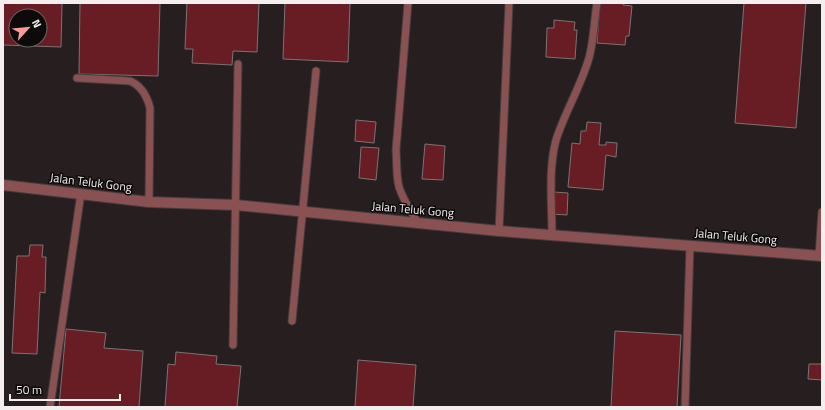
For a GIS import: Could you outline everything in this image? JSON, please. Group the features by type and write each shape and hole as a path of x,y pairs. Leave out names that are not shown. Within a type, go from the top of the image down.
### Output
{"street":[{"name":"Jalan Teluk Gong","path":"3,185 149,202 236,205 499,231 821,256"}],"lane":[{"path":"408,3 396,150 399,187 404,200 418,223"},
{"path":"499,231 509,3"},
{"path":"552,235 552,172 555,148 562,124 589,58 594,35 597,3"},
{"path":"233,345 238,64"},
{"path":"292,321 316,72"},
{"path":"77,78 130,81 137,84 148,98 150,108 149,202"},
{"path":"50,407 81,193"},
{"path":"821,256 822,212"},
{"path":"685,407 690,245"}],"building":[{"path":"3,3 62,3 61,47 48,47 48,8 8,8 8,45 3,45"},
{"path":"80,3 160,3 158,76 79,74"},
{"path":"187,3 259,3 257,52 233,51 232,65 192,63 193,49 185,49"},
{"path":"285,3 350,3 348,62 283,59"},
{"path":"600,3 623,3 623,5 632,6 629,36 626,36 625,45 597,43"},
{"path":"744,3 806,3 796,128 735,123"},
{"path":"554,20 575,22 574,30 577,30 575,59 546,57 547,28 554,28"},
{"path":"356,120 376,122 374,143 355,141"},
{"path":"587,122 601,123 599,145 606,145 606,142 617,143 616,157 606,155 603,190 568,187 572,143 580,144 581,131 586,131"},
{"path":"425,144 445,146 443,180 422,179"},
{"path":"361,147 379,148 376,180 359,178"},
{"path":"554,192 568,193 567,215 552,214"},
{"path":"30,245 43,245 42,257 46,257 45,293 40,292 37,354 12,353 17,256 29,256"},
{"path":"66,329 106,333 104,348 143,351 139,407 59,407"},
{"path":"615,331 681,335 677,407 611,407"},
{"path":"176,352 217,356 216,364 241,366 237,407 165,407 168,364 175,365"},
{"path":"358,360 416,365 413,407 355,407"},
{"path":"809,364 822,364 822,380 808,379"}]}
